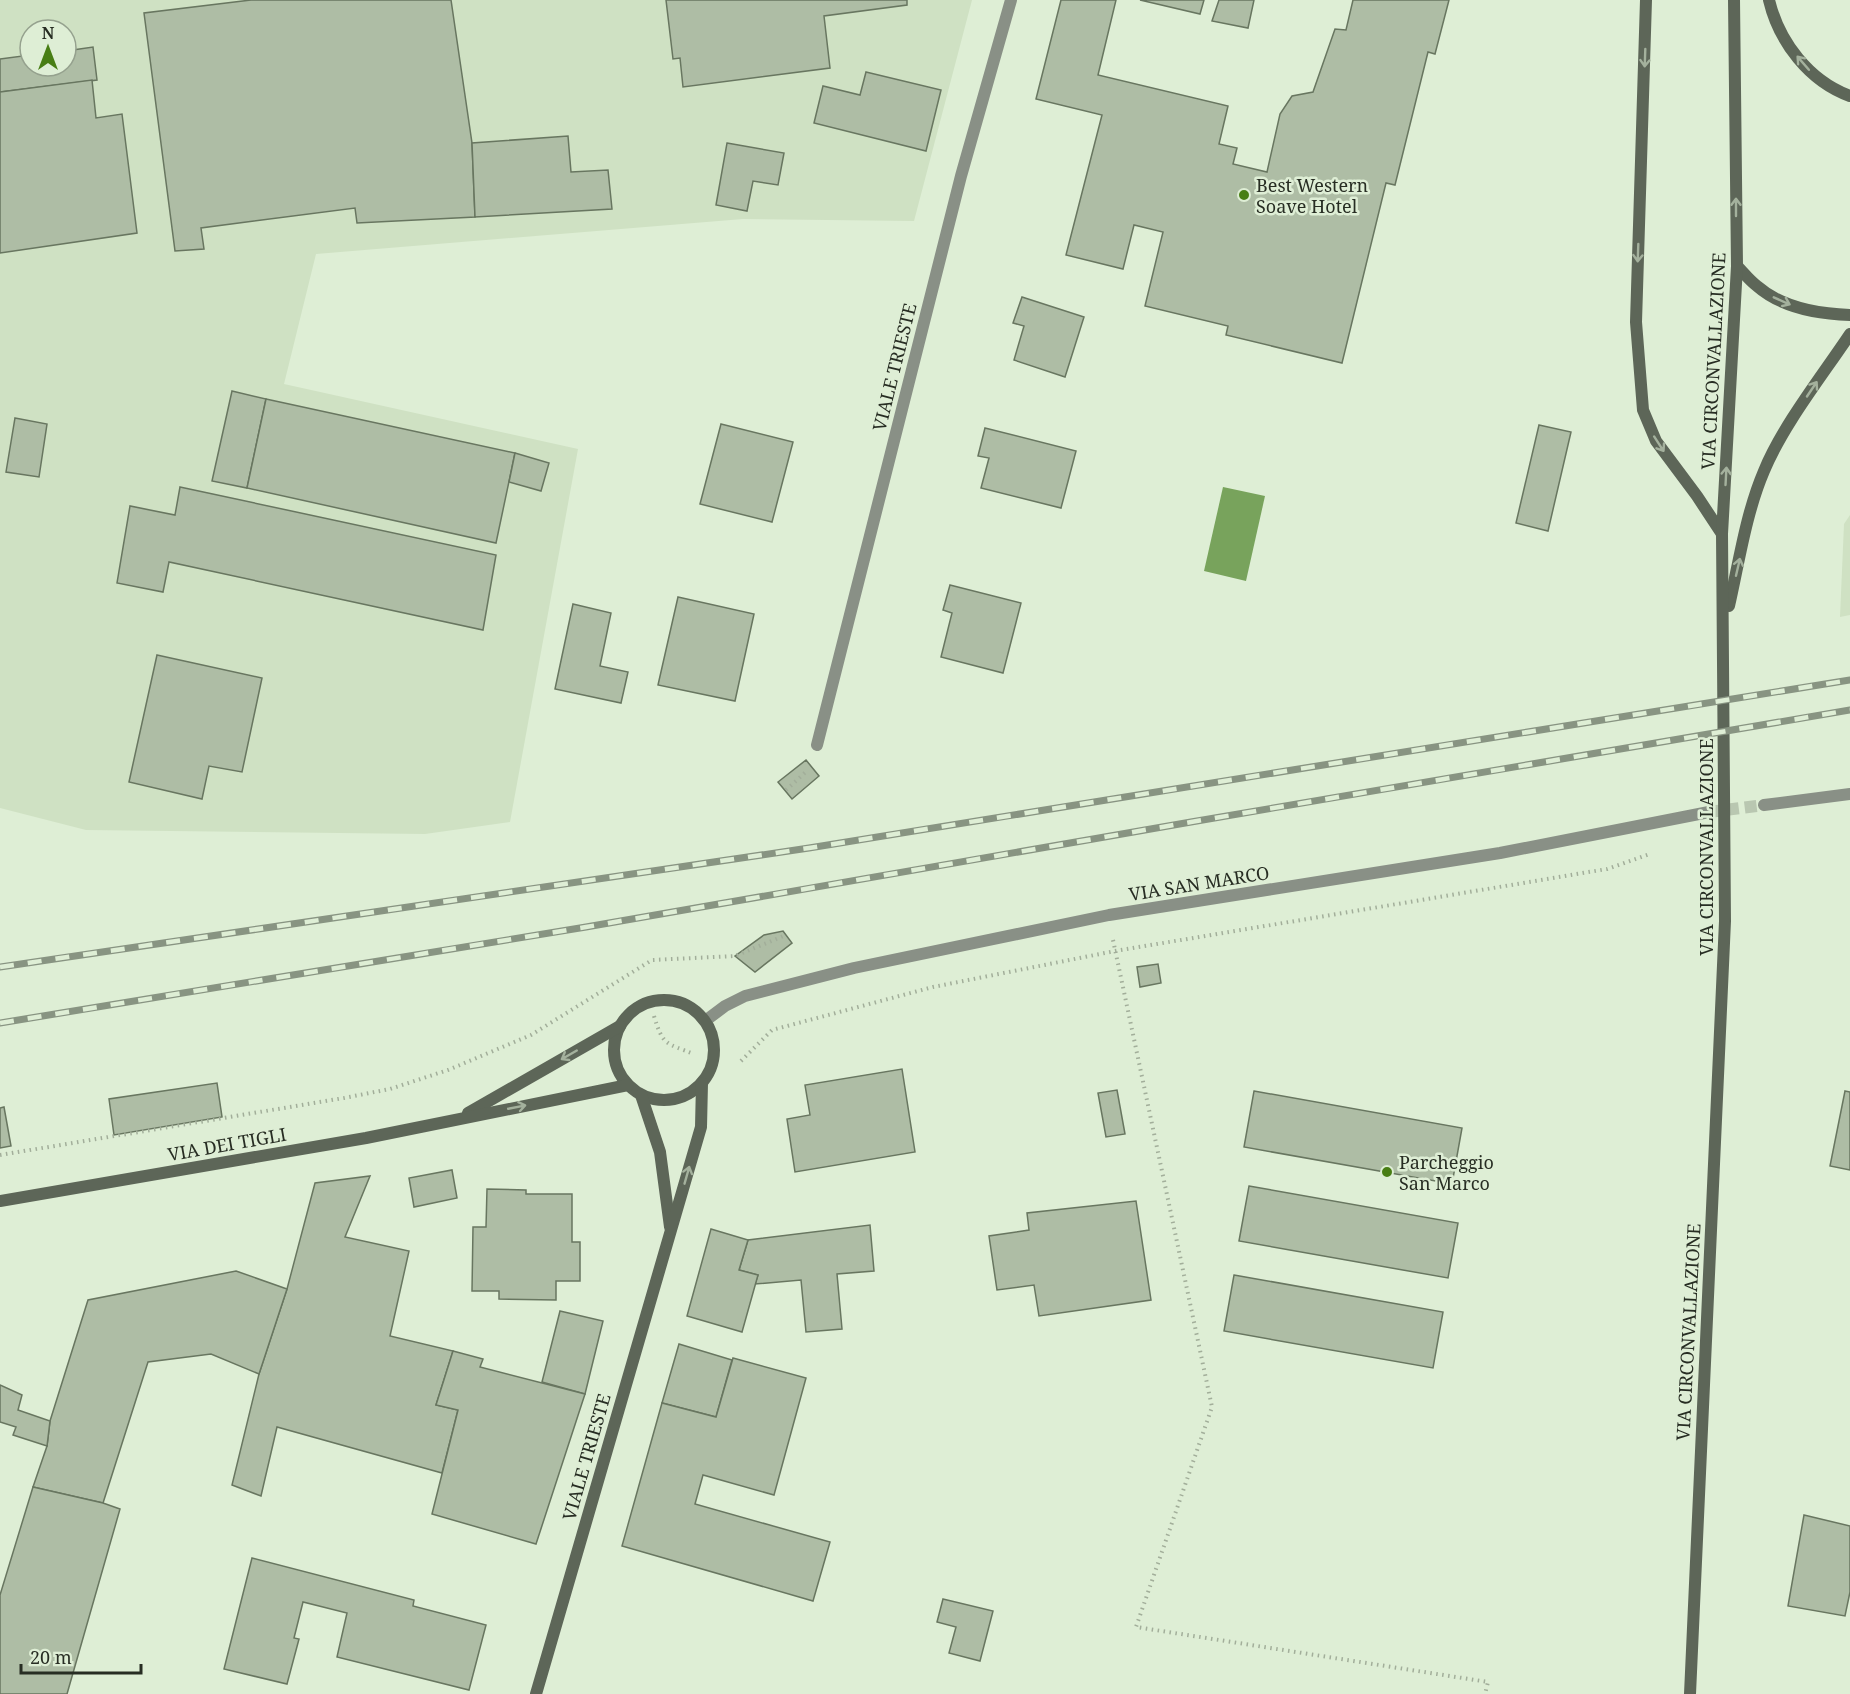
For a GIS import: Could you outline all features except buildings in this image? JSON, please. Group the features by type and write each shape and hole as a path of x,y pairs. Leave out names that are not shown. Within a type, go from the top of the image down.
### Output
{"main road":[{"path":"1646,0 1636,322 1643,411 1656,441 1697,495 1722,534"},
{"name":"VIA CIRCONVALLAZIONE","path":"1690,1694 1725,921 1722,534 1737,266 1734,0"},
{"path":"1769,0 1773,18 1798,58 1817,79 1850,96"},
{"path":"1737,266 1758,288 1778,300 1801,309 1850,315"},
{"path":"1724,624 1752,509 1764,471 1787,428 1850,334"},
{"name":"VIA DEI TIGLI","path":"459,1119 620,1026 629,1014 641,1005 655,1000 669,1000 695,1011 705,1021"},
{"path":"620,1026 615,1041 614,1057 619,1072 628,1085 641,1095 657,1099 674,1099 689,1093 702,1083 709,1071 713,1059 713,1040 705,1021"},
{"name":"VIALE TRIESTE","path":"536,1694 701,1126 702,1083"},
{"name":"VIA DEI TIGLI","path":"0,1201 366,1138 628,1085"},
{"name":"VIALE TRIESTE","path":"641,1095 660,1152 670,1231"}],"street":[{"name":"VIALE TRIESTE","path":"817,745 961,176 1011,0"},
{"path":"1764,805 1850,794"},
{"name":"VIA SAN MARCO","path":"705,1021 725,1006 745,996 854,968 1109,915 1500,853 1709,812"}],"path":[{"path":"786,790 812,767"},
{"path":"741,1061 772,1030 933,987 1115,951 1607,869 1660,850"},
{"path":"1109,915 1212,1407 1136,1627 1488,1682 1485,1694"},
{"path":"0,1155 390,1089 448,1070 531,1035 652,960 735,956 786,935"},
{"path":"654,1016 660,1035 669,1044 694,1054"}],"shaded area":[{"path":"0,0 972,0 914,221 743,219 316,254 284,384 578,449 510,822 425,834 86,830 0,808"},
{"path":"1223,487 1265,496 1246,581 1204,571"},
{"path":"1850,515 1850,615 1840,617 1844,524"}],"tunnel":[{"path":"1709,812 1764,805"}],"railway":[{"path":"0,967 809,848 1850,680"},
{"path":"0,1023 586,927 1850,710"}],"place":[{"name":"Best Western Soave Hotel","path":"1244,195"},
{"name":"Parcheggio San Marco","path":"1387,1172"}]}
